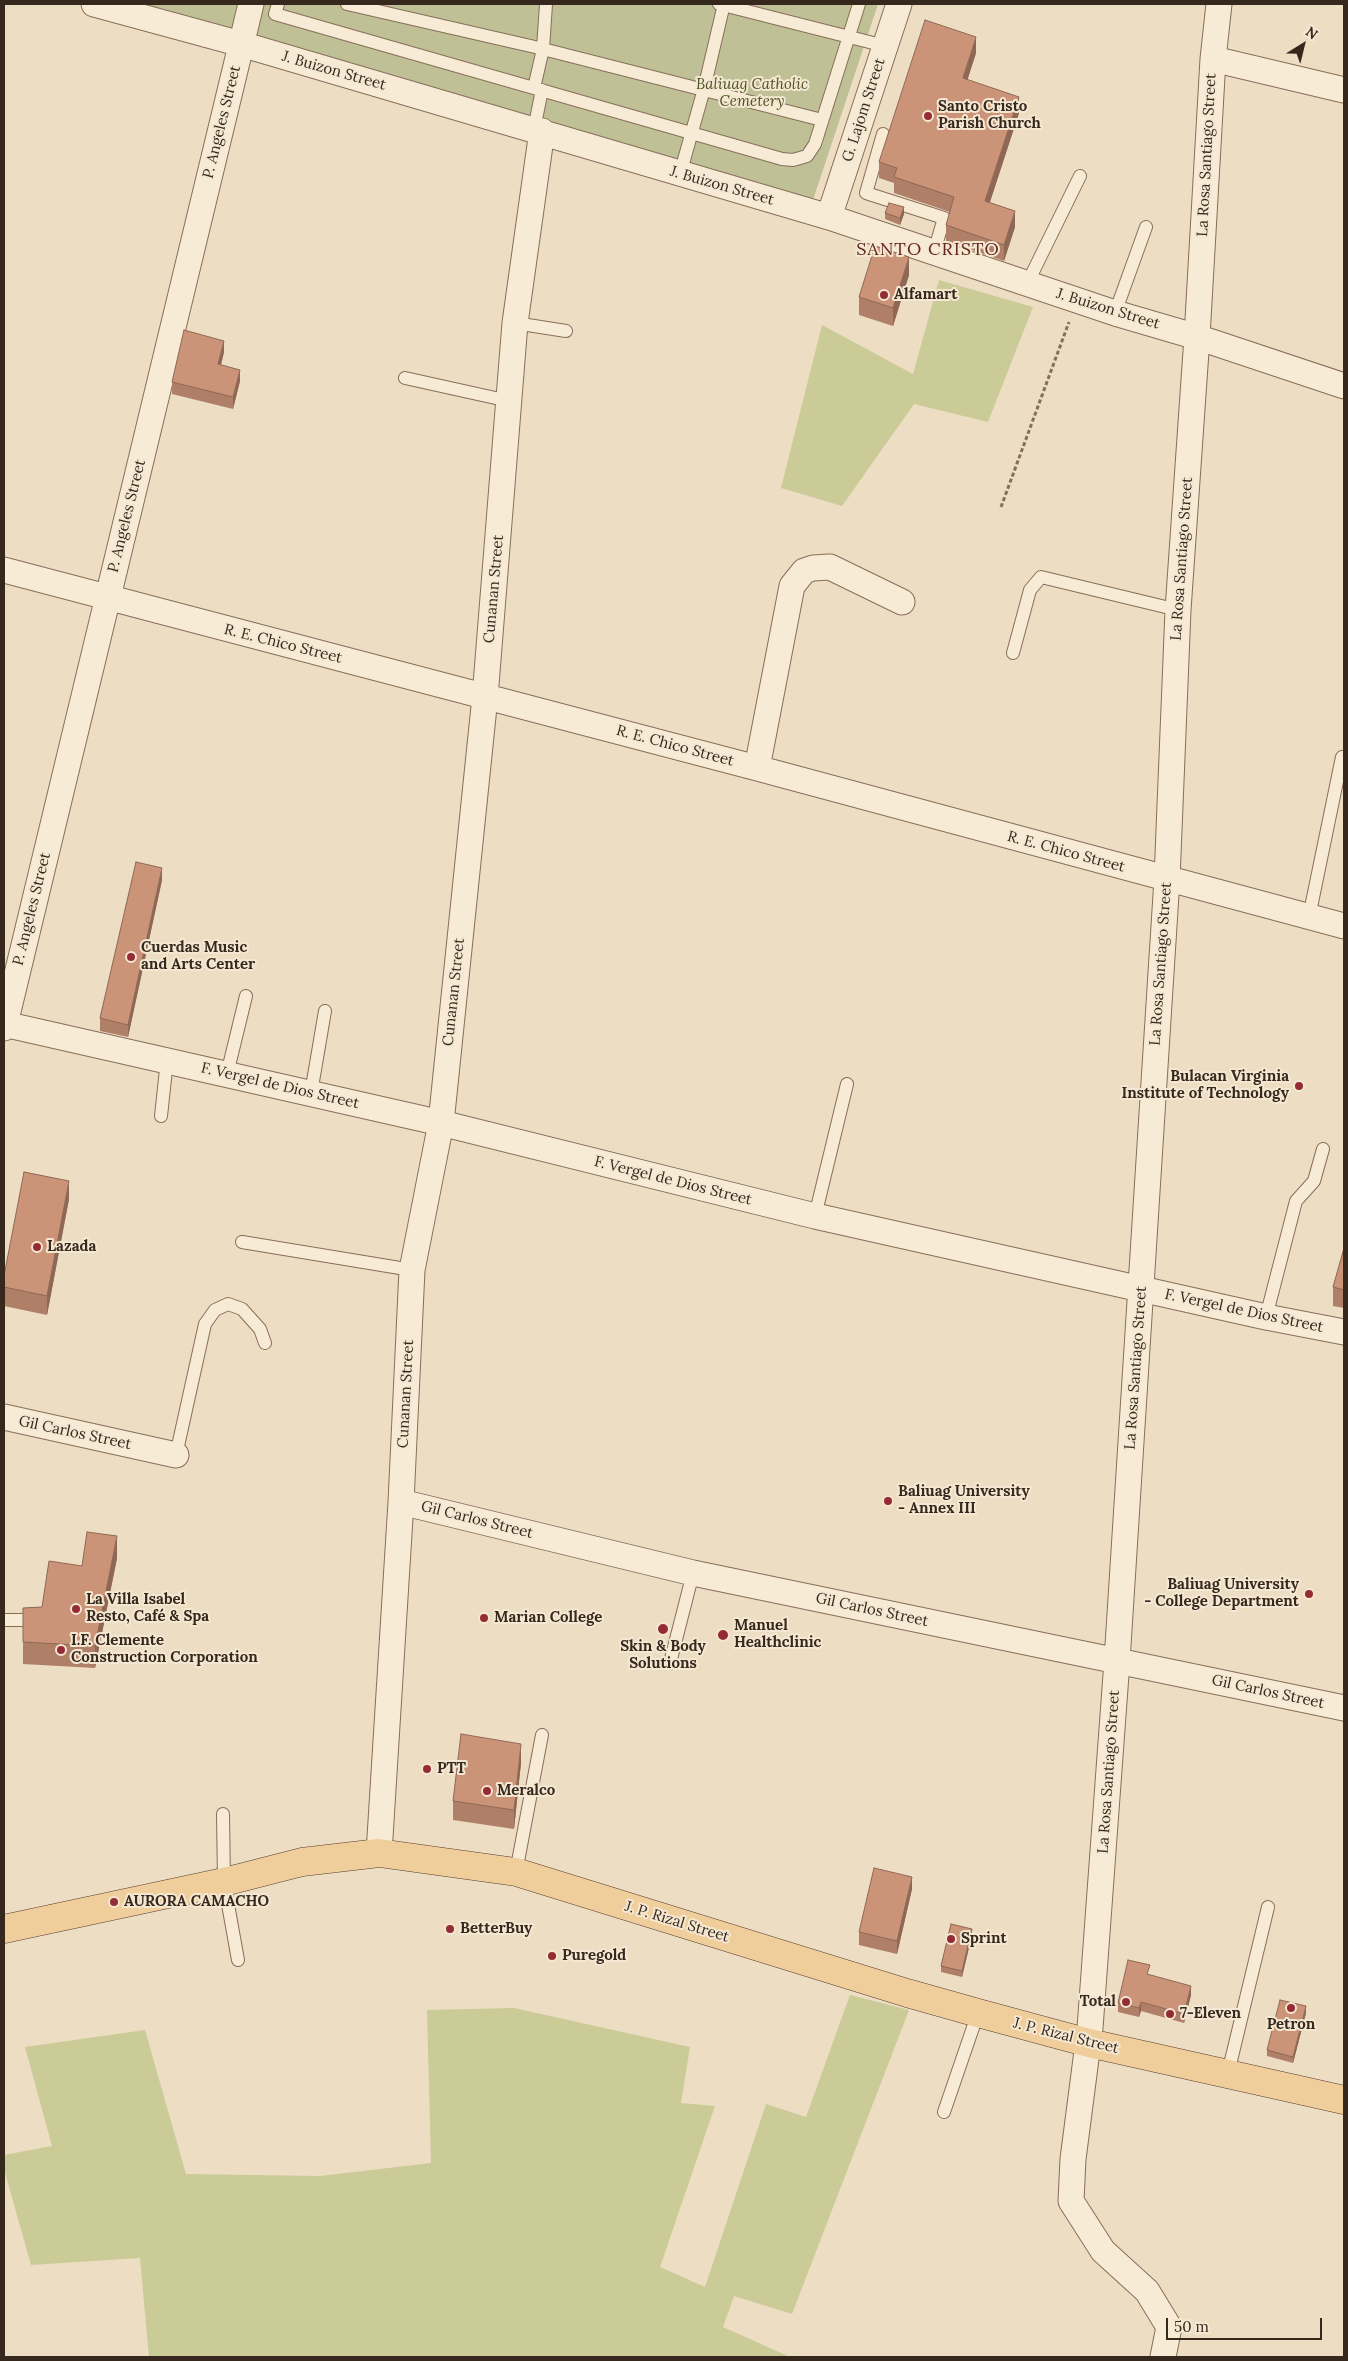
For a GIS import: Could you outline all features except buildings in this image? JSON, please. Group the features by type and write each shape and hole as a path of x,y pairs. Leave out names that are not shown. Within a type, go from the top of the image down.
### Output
{"main road":[{"name":"J. P. Rizal Street","path":"4,1929 224,1882 302,1862 379,1853 516,1872 907,1993 978,2013 1089,2043 1344,2100"}],"street":[{"name":"J. Buizon Street","path":"94,4 241,44 538,130 829,217 1115,313 1197,337 1344,386"},
{"name":"P. Angeles Street","path":"4,1025 251,4"},
{"name":"G. Lajom Street","path":"829,217 899,4"},
{"name":"La Rosa Santiago Street","path":"1163,2357 1168,2327 1147,2291 1103,2251 1071,2201 1073,2159 1089,2043 1117,1661 1167,879 1178,610 1197,337 1213,59 1219,4"},
{"path":"1213,59 1344,90"},
{"name":"Cunanan Street","path":"379,1853 401,1502 412,1270 441,1123 485,696 515,323 538,130"},
{"path":"757,768 792,586 804,571 813,568 830,567 902,602"},
{"name":"R. E. Chico Street","path":"4,570 107,599 757,768 1344,926"},
{"name":"F. Vergel de Dios Street","path":"4,1025 167,1060 441,1123 815,1216 1266,1317 1344,1332"},
{"name":"Gil Carlos Street","path":"4,1417 176,1455"},
{"name":"Gil Carlos Street","path":"401,1502 693,1572 1344,1708"}],"lane":[{"path":"278,4 275,14 782,159 794,160 806,156 815,144 847,37 859,4"},
{"path":"347,4 543,49 822,120"},
{"path":"538,130 538,89 546,4"},
{"path":"680,174 704,89 722,4 885,46"},
{"path":"883,134 866,193 944,218 934,252"},
{"path":"1027,284 1080,176"},
{"path":"1115,313 1146,227"},
{"path":"515,323 566,330"},
{"path":"406,378 509,401"},
{"path":"1012,653 1030,590 1041,577 1178,610"},
{"path":"1309,917 1342,757"},
{"path":"227,1074 246,996"},
{"path":"310,1093 325,1011"},
{"path":"161,1116 167,1060"},
{"path":"815,1216 847,1084"},
{"path":"1266,1317 1296,1201 1314,1181 1324,1149"},
{"path":"242,1242 412,1270"},
{"path":"176,1455 205,1324 215,1310 228,1304 242,1309 260,1329 265,1343"},
{"path":"670,1662 693,1572"},
{"path":"4,1620 36,1620"},
{"path":"516,1872 542,1735"},
{"path":"223,1814 224,1882 238,1960"},
{"path":"1228,2073 1268,1908"},
{"path":"944,2112 978,2013"}],"path":[{"path":"1000,507 1077,300"}],"green space":[{"path":"143,4 238,4 231,32"},
{"name":"Baliuag Catholic Cemetery","path":"261,4 878,4 811,206 253,36"},
{"path":"939,280 1033,307 988,422 914,404 842,506 781,488 822,325 913,374"},
{"path":"850,1995 909,2010 792,2314 734,2296 723,2327 790,2357 149,2357 140,2258 31,2265 4,2169 4,2155 52,2146 25,2047 145,2030 186,2174 320,2176 431,2163 427,2010 514,2008 690,2047 681,2103 715,2106 660,2267 705,2287 766,2104 806,2117"}],"place":[{"name":"Santo Cristo Parish Church","path":"928,116"},
{"name":"Alfamart","path":"884,295"},
{"name":"Cuerdas Music and Arts Center","path":"131,957"},
{"name":"Bulacan Virginia Institute of Technology","path":"1299,1086"},
{"name":"Lazada","path":"37,1247"},
{"name":"Baliuag University - Annex III","path":"888,1501"},
{"name":"Baliuag University - College Department","path":"1309,1594"},
{"name":"La Villa Isabel Resto, Café & Spa","path":"76,1609"},
{"name":"Marian College","path":"484,1618"},
{"name":"Skin & Body Solutions","path":"663,1629"},
{"name":"Manuel Healthclinic","path":"723,1635"},
{"name":"I.F. Clemente Construction Corporation","path":"61,1650"},
{"name":"PTT","path":"427,1769"},
{"name":"Meralco","path":"487,1791"},
{"name":"AURORA CAMACHO","path":"114,1902"},
{"name":"BetterBuy","path":"450,1929"},
{"name":"Sprint","path":"951,1939"},
{"name":"Puregold","path":"552,1956"},
{"name":"Total","path":"1126,2002"},
{"name":"Petron","path":"1291,2008"},
{"name":"7-Eleven","path":"1170,2014"}],"district":[{"name":"SANTO CRISTO","path":"928,250"}]}
